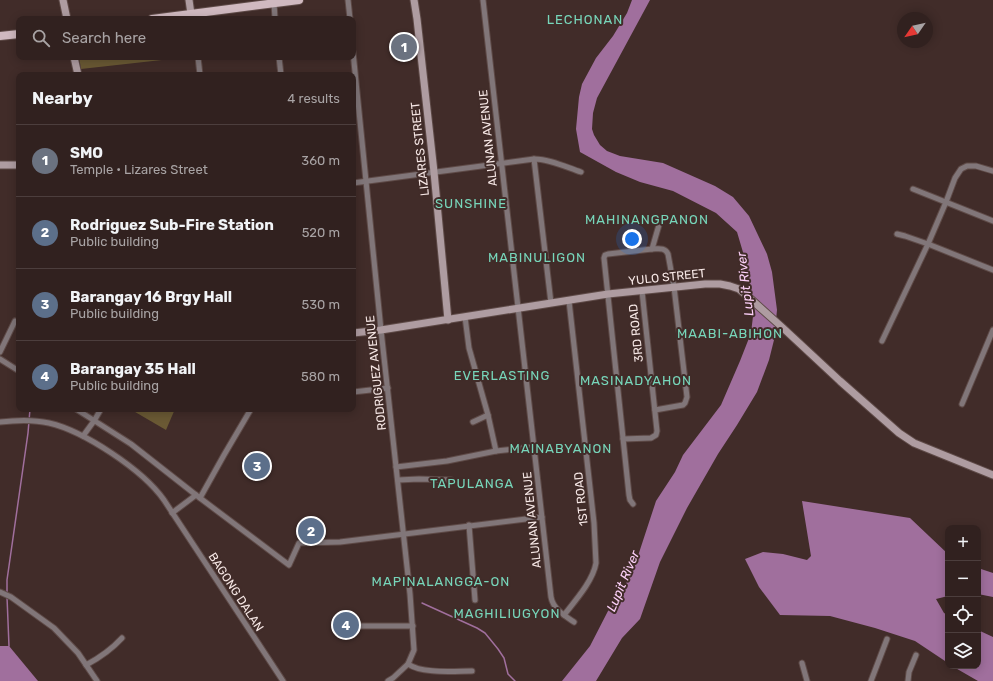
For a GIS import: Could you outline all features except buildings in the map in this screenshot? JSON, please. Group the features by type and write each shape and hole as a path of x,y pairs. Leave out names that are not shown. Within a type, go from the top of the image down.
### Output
{"main road":[{"path":"192,16 299,0"},
{"path":"0,36 16,34"}],"street":[{"path":"63,0 66,16"},
{"path":"189,0 192,16"},
{"path":"348,0 350,16"},
{"name":"LIZARES STREET","path":"414,0 434,172 448,320"},
{"name":"ALUNAN AVENUE","path":"483,0 552,601 556,608 574,622"},
{"path":"274,3 275,16"},
{"path":"75,60 77,72"},
{"path":"198,60 200,72"},
{"path":"279,60 281,72"},
{"name":"RODRIGUEZ AVENUE","path":"354,60 355,72"},
{"name":"RODRIGUEZ AVENUE","path":"356,82 381,330 411,600 414,650 408,664"},
{"path":"534,159 551,303"},
{"path":"356,183 534,159 541,159 581,172"},
{"path":"0,165 16,165"},
{"path":"882,341 928,244 955,178 961,169 967,166 976,166 993,171"},
{"path":"913,189 993,221"},
{"path":"652,249 661,218"},
{"path":"897,234 901,234 928,244 993,270"},
{"path":"633,504 629,495 604,258 605,255 608,254 664,249 668,254 674,287 687,400 683,405 655,410"},
{"name":"YULO STREET","path":"356,333 448,320 608,294 705,284 730,286 739,289 746,295 899,433 914,443 993,475"},
{"name":"3RD ROAD","path":"623,439 651,438 655,436 657,431 642,290"},
{"name":"1ST ROAD","path":"564,615 590,580 596,563 594,523 568,301"},
{"path":"465,317 469,348 488,415 496,451"},
{"path":"0,352 15,321"},
{"path":"962,404 993,330"},
{"path":"0,359 16,369"},
{"path":"356,392 388,388"},
{"path":"81,412 131,444 198,497 289,565 299,543 340,542 542,517"},
{"path":"83,436 99,412"},
{"path":"172,513 198,497 250,412"},
{"path":"473,422 488,415"},
{"name":"BAGONG DALAN","path":"0,422 22,420 38,421 61,427 83,436 106,450 142,476 158,491 283,681"},
{"path":"396,467 447,461 496,451 534,447"},
{"path":"398,480 451,480"},
{"path":"469,526 475,600"},
{"path":"0,592 11,597 54,628 74,649 97,681"},
{"path":"354,626 413,626"},
{"path":"86,665 102,656 122,638"},
{"path":"871,681 887,639"},
{"path":"908,681 909,672 916,655"},
{"path":"802,663 806,681"},
{"path":"388,681 408,664 425,670 472,671"}],"shaded area":[{"path":"632,0 650,0 597,98 593,113 592,129 594,135 600,145 607,151 620,156 663,163 715,186 733,197 749,216 767,254 772,272 777,310 774,340 769,360 757,392 718,454 687,508 660,562 640,619 622,638 596,681 562,681 590,646 608,611 621,594 635,565 656,501 675,472 683,455 721,405 751,333 754,308 745,259 737,232 716,213 673,191 640,182 616,172 580,152 576,129 579,97 582,84 596,58 613,36 627,13"},
{"path":"80,60 162,60 81,69"},
{"path":"135,412 174,412 166,430"},
{"path":"802,501 910,518 945,551 945,597 936,599 945,614 945,661 915,641 875,628 830,616 780,615 759,587 745,559 763,552 783,554 807,560 811,556"},
{"path":"981,569 993,573 993,597 981,595"},
{"path":"981,631 993,637 993,681 978,681 957,669 981,669"},
{"path":"0,646 9,646 38,681 0,681"}],"waterway":[{"path":"7,593 7,580 30,412"},
{"path":"7,597 9,646"},
{"path":"422,603 485,633 504,658 508,674 515,681"}],"place":[{"name":"SMO","path":"404,47"},
{"name":"Barangay 16 Brgy Hall","path":"257,466"},
{"name":"Rodriguez Sub-Fire Station","path":"311,531"},
{"name":"Barangay 35 Hall","path":"346,625"}],"district":[{"name":"LECHONAN","path":"585,19"},
{"name":"SUNSHINE","path":"471,203"},
{"name":"MAHINANGPANON","path":"647,219"},
{"name":"MABINULIGON","path":"537,257"},
{"name":"MAABI-ABIHON","path":"730,333"},
{"name":"EVERLASTING","path":"502,375"},
{"name":"MASINADYAHON","path":"636,380"},
{"name":"MAINABYANON","path":"561,448"},
{"name":"TAPULANGA","path":"472,483"},
{"name":"MAPINALANGGA-ON","path":"441,581"},
{"name":"MAGHILIUGYON","path":"507,613"}],"water label":[{"name":"Lupit River","path":"745,284"},
{"name":"Lupit River","path":"623,581"}]}
